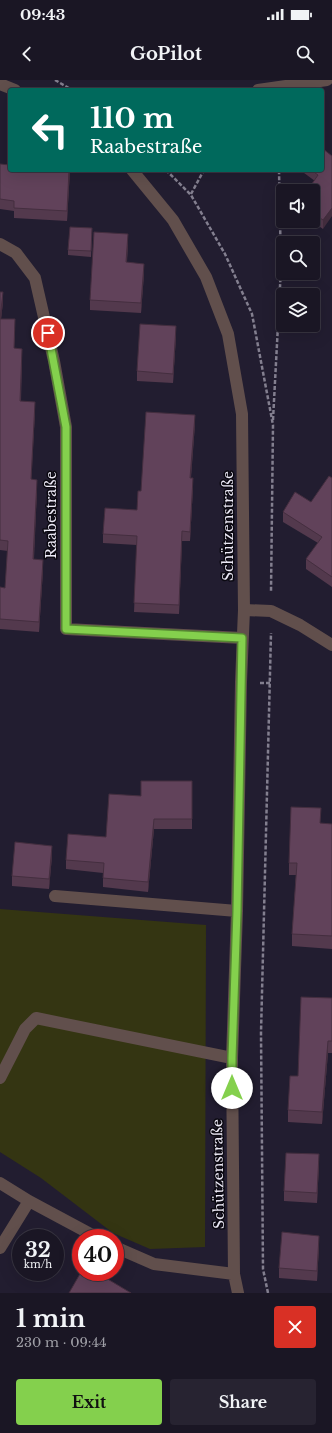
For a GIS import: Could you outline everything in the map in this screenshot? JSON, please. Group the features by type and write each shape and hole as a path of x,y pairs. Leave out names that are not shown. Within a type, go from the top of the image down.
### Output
{"street":[{"path":"272,88 327,80"},
{"path":"0,84 10,88"},
{"name":"Schützenstraße","path":"134,172 173,220 206,277 228,334 242,414 244,610 242,638 237,911 232,1058 234,1274 238,1293"},
{"name":"Raabestraße","path":"0,244 16,253 35,278 54,361 66,427 66,629 242,638"},
{"path":"244,610 271,611 300,625 332,646"},
{"path":"55,896 237,911"},
{"path":"0,1078 25,1029 36,1018 232,1058"},
{"path":"0,1183 29,1201 81,1229"},
{"path":"0,1248 29,1201"},
{"path":"124,1251 154,1264 234,1274"}],"path":[{"path":"55,80 69,88"},
{"path":"191,195 203,172"},
{"path":"273,425 282,268 279,172"},
{"path":"268,1293 262,1268 262,1032 271,611"}],"shaded area":[{"path":"0,909 206,925 205,1247 150,1249 124,1238 124,1229 108,1229 41,1178 0,1152"}],"building":[{"path":"324,150 332,156 332,208 323,220 320,218 320,184 312,184 318,175 314,172 324,172"},
{"path":"0,164 8,165 8,172 69,172 67,211 14,208 14,201 0,199"},
{"path":"70,227 92,228 91,251 68,250"},
{"path":"94,232 128,234 126,262 144,264 141,303 90,300"},
{"path":"0,292 3,292 0,319"},
{"path":"0,319 15,319 14,348 22,349 20,401 35,402 31,479 37,480 33,559 43,560 39,622 0,619 0,587 5,588 8,541 0,540"},
{"path":"140,324 176,326 173,374 137,371"},
{"path":"146,412 195,415 190,478 193,478 190,532 182,531 179,605 134,603 137,536 103,534 105,508 137,510 138,491 141,491"},
{"path":"329,476 332,478 332,577 306,559 322,537 283,512 295,492 311,502"},
{"path":"141,781 192,781 192,819 154,819 148,882 103,878 104,863 66,860 68,834 106,837 109,794 141,796"},
{"path":"291,807 321,808 320,823 332,824 332,936 292,934 297,863 289,863"},
{"path":"15,842 52,846 49,879 12,876"},
{"path":"301,997 332,998 332,1041 328,1041 322,1112 288,1110 290,1076 298,1076"},
{"path":"286,1153 319,1154 317,1193 284,1191"},
{"path":"282,1232 319,1236 317,1271 279,1268"},
{"path":"76,1281 111,1281 131,1293 69,1293"}],"route":[{"path":"48,333 66,427 66,629 242,638 232,1088"}]}
